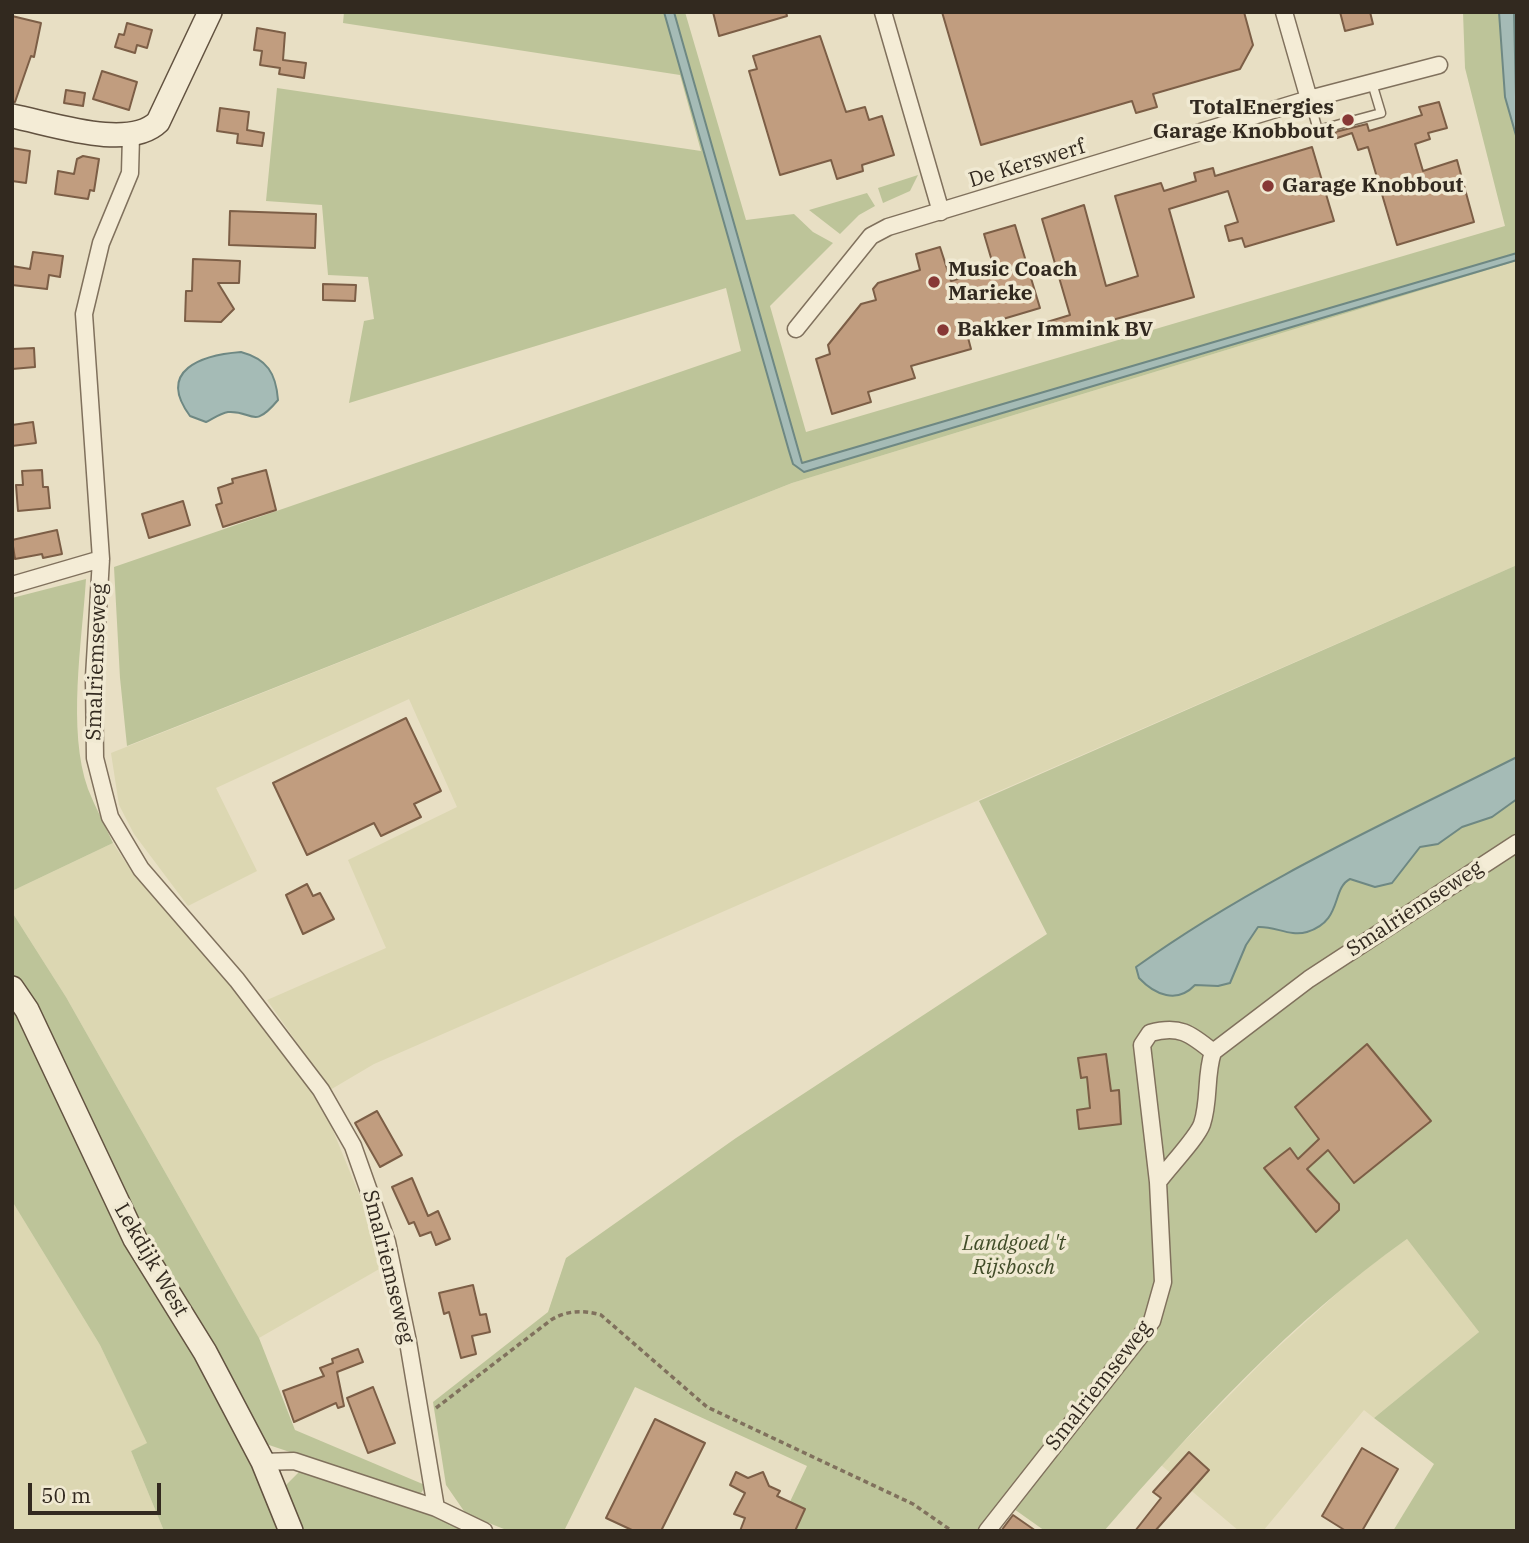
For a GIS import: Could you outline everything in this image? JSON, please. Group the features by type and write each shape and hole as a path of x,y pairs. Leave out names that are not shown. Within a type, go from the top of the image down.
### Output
{"street":[{"path":"12,116 118,136 131,136 152,128 158,122 209,12"},
{"path":"883,12 941,212"},
{"path":"1284,12 1309,99"},
{"name":"De Kerswerf","path":"796,329 871,236 888,227 1309,99 1439,65"},
{"name":"Smalriemseweg","path":"131,136 130,173 101,243 84,314 101,559 94,677 95,758 110,817 141,869 237,980 321,1090 353,1146 387,1242 421,1414 436,1508"},
{"path":"12,585 101,559"},
{"name":"Smalriemseweg","path":"987,1531 1152,1321 1163,1282 1158,1182 1142,1045 1145,1039 1150,1033 1171,1027 1194,1037 1213,1052 1309,979 1517,843"},
{"name":"Lekdijk West","path":"12,988 27,1010 135,1239 205,1352 263,1462 292,1531"},
{"path":"1158,1182 1201,1127 1207,1101 1207,1070 1213,1052"},
{"path":"1153,1135 1162,1141 1184,1146"},
{"path":"263,1462 294,1461 436,1508 484,1531"}],"lane":[{"path":"1309,99 1318,130 1381,113 1372,83"}],"path":[{"path":"421,1414 435,1409 551,1320 561,1314 586,1311 601,1315 707,1407 913,1504 951,1531"}],"shaded area":[{"path":"1517,261 1517,565 374,1064 330,1090 267,1000 386,948 348,860 457,807 409,699 216,788 257,871 188,906 134,834 119,805 111,753 792,483"},
{"path":"113,843 134,875 230,984 323,1106 370,1221 381,1268 259,1338 66,997 12,912 12,891"},
{"path":"12,1201 100,1345 148,1443 131,1451 164,1531 12,1531"},
{"path":"1407,1239 1479,1332 1374,1418 1364,1410 1263,1531 1239,1531 1161,1465 1266,1358 1357,1275"}],"green space":[{"path":"344,12 685,12 746,220 794,214 813,232 833,243 770,306 806,432 1505,226 1465,68 1463,12 1499,12 1505,97 1517,139 1517,261 792,483 127,746 114,567 741,351 726,288 349,403 364,321 374,319 368,277 328,275 322,205 266,201 277,88 701,151 680,75 343,23"},
{"path":"918,175 910,191 883,203 878,188"},
{"path":"867,193 875,206 859,215 840,234 809,210"},
{"name":"Landgoed 't Rijsbosch","path":"1517,565 1517,1531 1393,1531 1434,1464 1374,1418 1479,1332 1407,1239 1365,1270 1285,1339 1210,1413 1104,1531 1045,1531 1014,1509 997,1531 776,1531 807,1466 635,1387 564,1531 509,1531 466,1514 446,1485 433,1402 548,1312 566,1258 736,1138 1047,934 979,801"},
{"path":"86,579 78,686 78,740 88,789 113,843 12,891 12,598"},
{"path":"12,912 66,997 259,1338 295,1430 425,1485 418,1495 260,1442 146,1240 12,975"},
{"path":"12,1006 201,1362 285,1531 164,1531 131,1451 147,1443 100,1345 12,1201"},
{"path":"299,1472 421,1511 468,1531 299,1531 285,1486"}],"water":[{"path":"664,12 674,12 802,463 1517,253 1517,260 804,472 793,464 789,451"},
{"path":"1499,12 1514,12 1517,139 1505,97"},
{"path":"241,352 264,363 268,368 275,382 278,400 263,415 257,417 228,412 206,422 190,416 181,400 178,387 181,376 199,361"},
{"path":"1517,757 1517,799 1492,817 1462,827 1438,844 1420,847 1392,883 1375,887 1350,879 1340,890 1331,913 1318,927 1295,933 1258,927 1246,945 1230,983 1218,986 1195,985 1174,996 1159,993 1139,978 1136,967 1227,907 1322,854"}],"building":[{"path":"713,12 786,12 787,16 719,36"},
{"path":"942,12 1244,12 1253,45 1240,69 1153,94 1157,107 1136,113 1132,101 981,145"},
{"path":"1340,12 1370,12 1373,24 1345,31"},
{"path":"12,16 41,23 34,57 31,56 15,102 12,102"},
{"path":"127,23 152,30 147,48 137,45 135,53 115,47 119,34 124,35"},
{"path":"257,28 285,33 283,60 306,63 304,78 279,74 280,68 260,65 262,51 254,50"},
{"path":"820,36 846,112 865,107 869,120 882,116 894,155 862,165 863,171 837,179 831,160 780,175 749,71 757,69 753,56"},
{"path":"102,71 137,82 129,110 93,99"},
{"path":"66,90 85,93 83,106 64,103"},
{"path":"1439,102 1447,128 1428,133 1430,139 1415,144 1423,171 1457,160 1474,222 1397,245 1368,147 1358,150 1352,133 1337,138 1335,132 1367,124 1369,131 1422,115 1419,107"},
{"path":"220,108 249,112 247,130 264,133 262,146 237,143 238,134 217,131"},
{"path":"1312,147 1334,221 1245,247 1242,238 1229,241 1225,226 1238,222 1228,191 1169,209 1194,297 1052,337 1047,322 1070,315 1042,219 1084,205 1106,286 1138,276 1115,196 1161,183 1164,191 1196,181 1194,173 1213,168 1215,176"},
{"path":"12,148 30,151 26,183 12,181"},
{"path":"83,156 99,159 94,191 90,190 88,199 55,194 58,171 74,174 77,159"},
{"path":"230,211 316,214 315,248 229,245"},
{"path":"1015,225 1040,308 966,330 971,349 911,366 915,378 868,392 871,402 832,414 816,359 830,354 828,345 861,304 876,300 873,289 878,283 920,270 916,254 940,247 951,281 994,268 984,234"},
{"path":"33,252 63,256 60,277 49,275 47,289 12,285 12,266 30,269"},
{"path":"193,259 240,261 239,283 218,283 234,309 221,322 185,321 186,291 192,291"},
{"path":"323,284 356,285 355,301 323,300"},
{"path":"34,348 35,367 12,369 12,349"},
{"path":"33,422 36,443 12,446 12,425"},
{"path":"42,470 43,487 48,487 50,508 18,511 16,485 23,485 22,471"},
{"path":"266,470 276,510 223,527 216,505 222,503 218,488 233,483 232,479"},
{"path":"183,501 190,525 149,538 142,514"},
{"path":"57,530 62,554 43,558 42,554 15,559 12,540"},
{"path":"406,718 441,791 414,804 421,817 381,836 374,823 307,855 273,783"},
{"path":"307,884 313,896 320,893 334,919 303,934 286,895"},
{"path":"1367,1044 1431,1121 1354,1183 1328,1150 1307,1169 1339,1204 1339,1210 1316,1232 1264,1168 1290,1148 1298,1159 1319,1139 1295,1107"},
{"path":"1106,1054 1111,1091 1119,1090 1121,1124 1079,1129 1077,1110 1090,1108 1087,1077 1081,1078 1078,1058"},
{"path":"377,1111 402,1155 380,1167 355,1123"},
{"path":"412,1178 428,1216 438,1211 450,1239 436,1245 431,1232 420,1236 414,1222 409,1224 392,1187"},
{"path":"473,1285 480,1315 486,1314 490,1332 472,1336 476,1354 461,1358 449,1312 444,1314 439,1293"},
{"path":"358,1349 363,1362 337,1372 344,1406 338,1408 336,1403 294,1422 283,1391 324,1376 320,1368 333,1363 332,1359"},
{"path":"373,1387 395,1443 368,1453 347,1398"},
{"path":"655,1419 705,1443 661,1531 634,1531 606,1518"},
{"path":"1362,1448 1398,1469 1362,1531 1346,1531 1322,1516"},
{"path":"1189,1452 1209,1470 1155,1531 1135,1531 1161,1498 1153,1492"},
{"path":"736,1472 748,1478 763,1472 769,1486 780,1491 777,1496 805,1509 795,1531 740,1531 745,1518 734,1514 745,1493 730,1485"},
{"path":"1013,1515 1036,1531 1001,1531"}],"place":[{"name":"TotalEnergies Garage Knobbout","path":"1348,120"},
{"name":"Garage Knobbout","path":"1268,186"},
{"name":"Music Coach Marieke","path":"934,282"},
{"name":"Bakker Immink BV","path":"943,330"}]}
